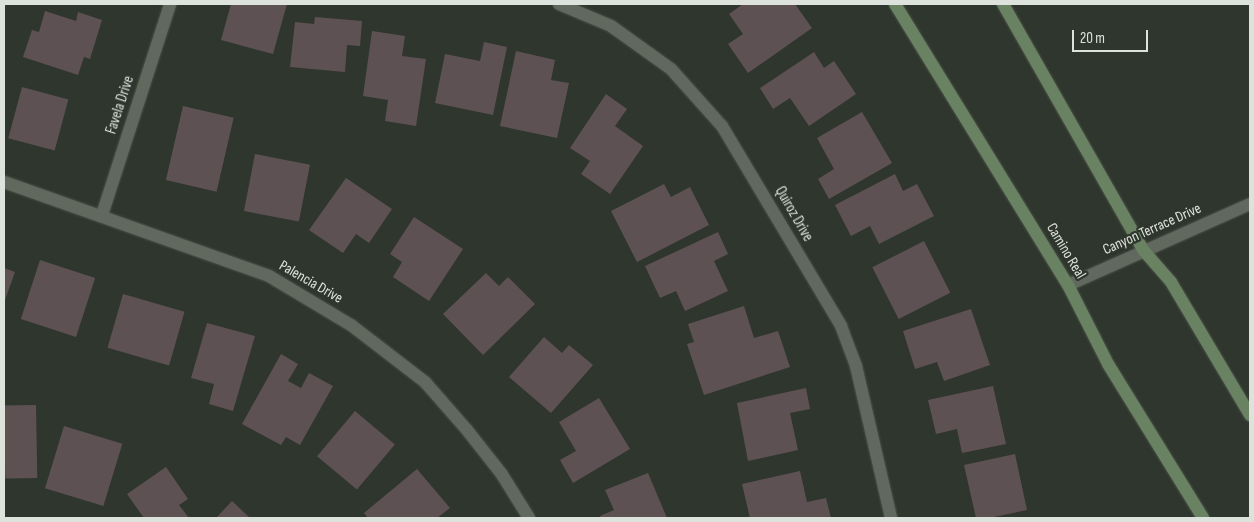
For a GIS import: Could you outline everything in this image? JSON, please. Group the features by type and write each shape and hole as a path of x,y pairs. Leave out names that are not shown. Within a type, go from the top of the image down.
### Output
{"main road":[{"name":"Camino Real","path":"895,4 1068,285 1108,364 1203,518"},
{"path":"1003,4 1144,251 1171,282 1250,415"}],"street":[{"name":"Favela Drive","path":"102,215 170,4"},
{"name":"Quiroz Drive","path":"559,4 611,26 671,69 722,126 841,326 856,366 891,518"},
{"name":"Palencia Drive","path":"4,182 102,215 269,276 351,325 425,382 468,430 501,473 529,518"},
{"name":"Canyon Terrace Drive","path":"1068,285 1250,204"}],"building":[{"path":"231,4 287,4 273,54 221,40"},
{"path":"743,4 795,4 812,28 748,73 728,44 743,34 729,14"},
{"path":"45,11 76,21 78,12 102,20 90,59 84,57 78,75 23,57 32,30 39,32"},
{"path":"315,17 362,21 360,46 347,45 345,72 290,67 295,22 314,24"},
{"path":"372,31 405,36 402,56 426,59 416,126 385,121 388,100 363,96"},
{"path":"484,42 507,47 493,115 435,103 445,54 480,61"},
{"path":"516,51 555,60 551,80 569,83 557,138 500,126"},
{"path":"814,52 824,68 834,61 856,94 809,126 790,98 773,109 760,88"},
{"path":"22,87 68,99 55,151 8,138"},
{"path":"606,94 627,109 615,126 643,146 610,194 581,174 590,161 570,148"},
{"path":"183,106 234,118 217,192 166,180"},
{"path":"862,112 892,163 829,199 818,179 834,169 817,138"},
{"path":"255,154 310,165 299,222 244,211"},
{"path":"895,174 903,191 917,184 934,216 879,244 870,226 851,236 835,205"},
{"path":"346,178 392,209 369,243 356,234 343,253 309,230"},
{"path":"664,184 671,197 690,187 709,225 637,262 611,211"},
{"path":"414,217 463,249 429,301 393,277 402,262 390,254"},
{"path":"718,232 728,254 714,261 728,291 685,311 676,291 660,298 645,266"},
{"path":"924,241 950,293 899,319 872,267"},
{"path":"40,260 95,278 76,337 21,319"},
{"path":"4,268 15,272 4,303"},
{"path":"486,273 499,286 508,277 535,304 483,355 443,314"},
{"path":"123,294 185,312 169,365 108,348"},
{"path":"744,306 754,338 778,331 790,367 704,395 687,344 694,342 688,324"},
{"path":"971,309 990,365 944,381 937,362 915,369 903,331"},
{"path":"207,323 255,336 233,411 209,404 214,384 191,378"},
{"path":"544,337 562,353 569,345 593,365 551,413 509,377"},
{"path":"281,354 298,364 288,381 301,388 309,373 333,386 300,445 286,437 281,445 242,424"},
{"path":"993,386 1006,444 962,453 957,429 936,434 928,400"},
{"path":"806,388 810,409 790,413 798,450 748,461 737,403"},
{"path":"599,398 630,449 573,483 560,460 576,451 559,422"},
{"path":"36,405 37,478 5,479 4,406"},
{"path":"355,411 395,444 357,490 317,456"},
{"path":"64,426 122,444 103,506 45,488"},
{"path":"1015,454 1027,510 989,518 976,518 964,465"},
{"path":"166,467 188,499 179,505 189,518 144,518 127,494"},
{"path":"417,469 450,508 437,518 368,518 364,513"},
{"path":"800,471 807,502 826,498 831,518 750,518 742,484"},
{"path":"648,473 667,518 601,518 600,516 614,510 605,490"},
{"path":"232,501 250,518 216,518"}]}
